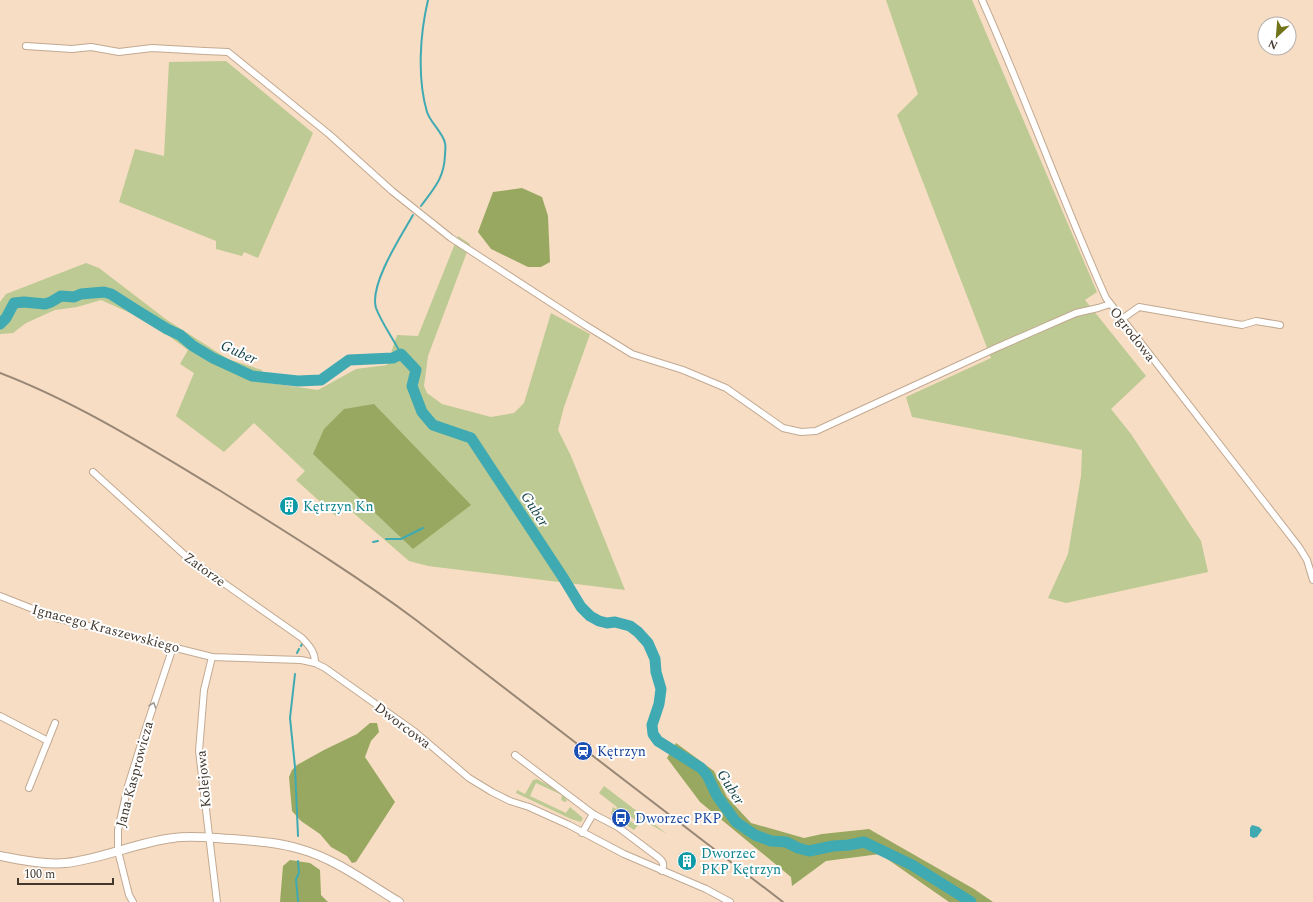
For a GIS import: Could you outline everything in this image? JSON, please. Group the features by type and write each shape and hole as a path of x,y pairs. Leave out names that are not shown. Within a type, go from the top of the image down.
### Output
{"street":[{"name":"Ogrodowa","path":"982,0 1007,55 1090,262 1106,298 1299,547 1307,560 1313,580"},
{"path":"26,46 72,49 91,47 119,52 152,48 205,52 228,52 330,135 392,191 451,238 632,354 683,370 726,388 783,428 802,432 816,431 839,422 996,348 1076,313 1110,304"},
{"path":"1122,319 1139,307 1242,325 1256,321 1280,325"},
{"name":"Zatorze","path":"93,472 188,558 302,638 312,650 315,656 315,663"},
{"path":"1307,560 1313,556"},
{"path":"0,604 3,597"},
{"name":"Ignacego Kraszewskiego","path":"3,597 56,618 212,657"},
{"name":"Jana Kasprowicza","path":"133,902 129,895 118,851 118,830 128,786 173,647"},
{"name":"Dworcowa","path":"212,657 301,660 315,663 325,668 415,732 469,778 492,792 510,801 529,807 624,854 706,889 730,902"},
{"name":"Kolejowa","path":"212,657 204,690 199,751 217,902"},
{"path":"0,716 48,741"},
{"path":"29,788 55,723"},
{"path":"515,755 593,814 618,827 659,858 663,864 662,871"},
{"path":"582,832 593,814"},
{"path":"0,856 42,863 66,863 172,838 209,838 263,842 301,849 328,860 364,880 398,902"}],"green space":[{"path":"886,0 972,0 1097,292 1085,300 1146,376 1111,409 1131,434 1201,541 1208,572 1066,603 1048,598 1068,554 1081,476 1082,450 912,417 906,397 991,358 897,115 918,94"},
{"path":"226,61 313,133 258,258 244,252 242,256 216,249 216,241 119,202 135,149 164,156 169,62"},
{"path":"522,188 542,197 548,216 550,262 541,267 528,267 491,249 478,232 493,192"},
{"path":"458,236 470,244 428,356 424,386 427,393 442,404 491,417 514,413 524,403 551,313 590,334 564,407 558,430 571,456 625,590 428,566 409,561 343,504 336,516 296,480 305,471 254,423 224,452 176,416 194,373 180,364 188,350 148,321 101,300 77,307 55,310 26,323 13,333 0,334 0,302 6,294 86,263 99,268 167,320 228,359 262,370 262,382 318,390 356,369 387,365 397,335 418,336"},
{"path":"374,404 471,505 413,549 313,454 324,429 344,409"},
{"path":"370,723 377,723 379,732 371,741 365,757 395,802 356,862 352,863 347,856 331,847 320,834 301,821 292,811 289,777 292,770 297,765 357,734"},
{"path":"676,743 714,771 727,797 751,823 804,838 822,834 869,829 974,889 993,902 949,902 880,854 826,861 792,886 791,877 700,802 667,758"},
{"path":"537,779 554,788 565,797 567,801 565,802 561,800 562,795 536,783 530,796 566,813 570,807 583,818 581,822 571,819 516,793 517,790 525,794 533,780"},
{"path":"604,786 667,834 643,820 639,823 631,817 629,820 636,825 637,823 638,825 634,830 622,822 624,818 620,815 617,818 611,814 613,807 616,809 617,807 599,793"},
{"path":"290,860 310,863 320,870 321,895 328,902 280,902 283,866"}],"water":[{"path":"1252,825 1259,827 1262,830 1257,837 1253,838 1250,836 1250,828"}],"waterway":[{"path":"421,206 438,183 443,171 445,148 444,139 427,112 422,85 422,41 428,0"},
{"path":"401,354 378,313 375,298 381,274 413,215"},
{"name":"Guber","path":"0,324 6,318 14,303 24,302 45,304 61,296 74,297 81,294 104,292 111,294 167,329 180,335 193,346 213,358 252,376 298,381 321,380 349,360 393,358 401,354 416,370 412,386 422,412 433,425 471,438 581,607 590,616 599,621 607,623 615,622 630,626 648,643 655,659 656,672 661,689 659,704 652,725 653,734 658,741 701,768 707,775 717,796 736,822 755,835 771,841 786,842 798,848 809,851 864,842 912,865 971,902"},
{"path":"386,539 401,539 423,528"},
{"path":"373,542 378,541"},
{"path":"297,653 299,649"},
{"path":"295,674 290,718 295,767 298,836"},
{"path":"298,861 299,873 296,879 298,901"}],"railway":[{"path":"0,373 57,398 139,442 269,521 368,586 416,620 783,902"}],"place":[{"name":"Kętrzyn Kn","path":"289,506"},
{"name":"Kętrzyn","path":"583,751"},
{"name":"Dworzec PKP","path":"621,818"},
{"name":"Dworzec PKP Kętrzyn","path":"687,861"}]}
